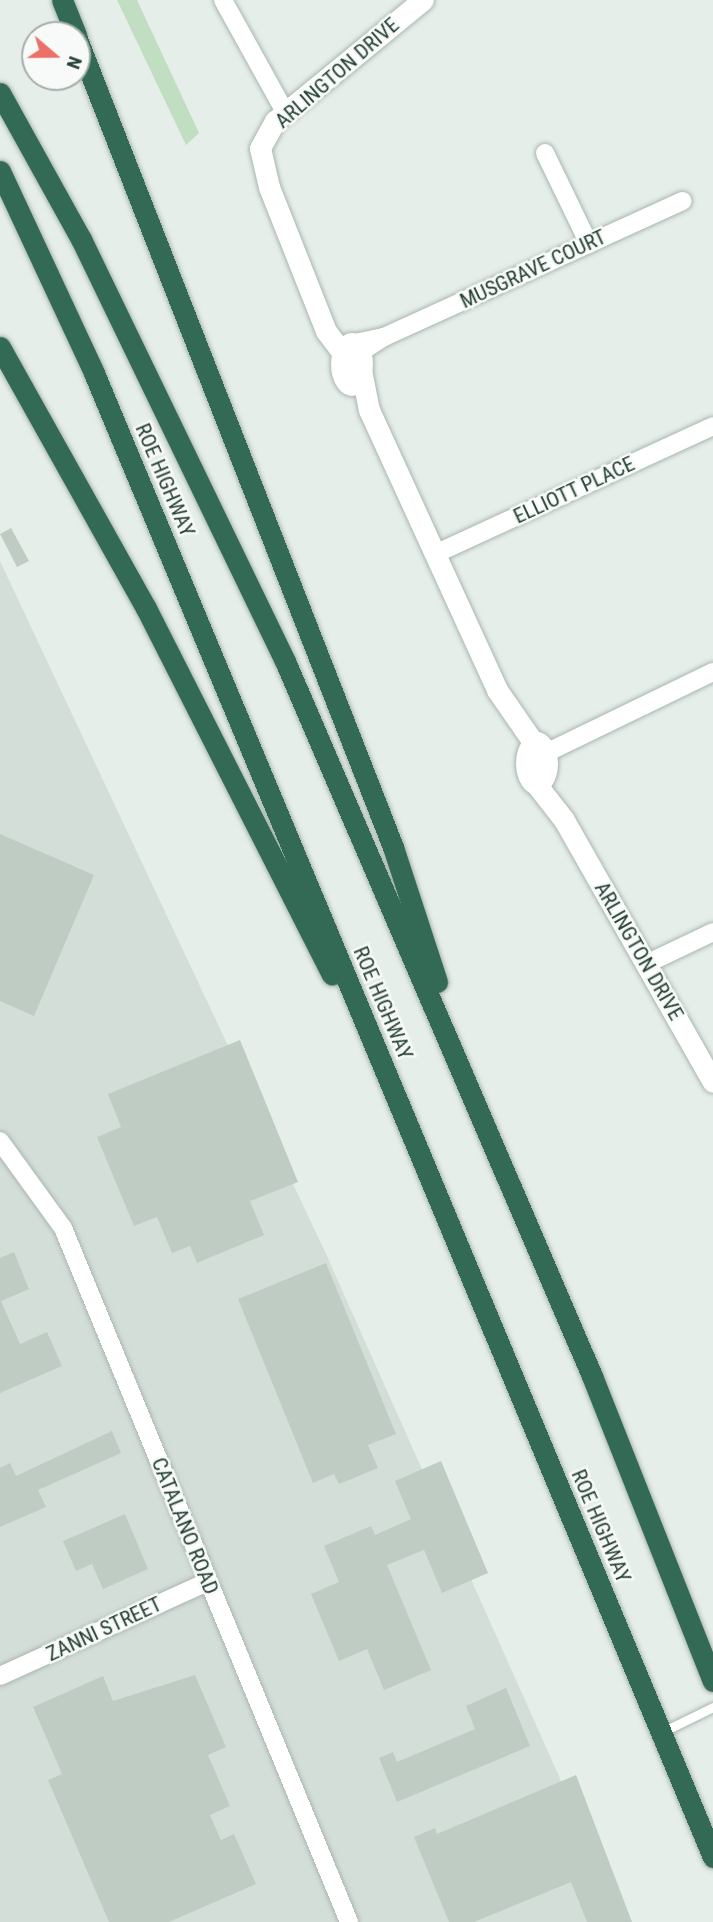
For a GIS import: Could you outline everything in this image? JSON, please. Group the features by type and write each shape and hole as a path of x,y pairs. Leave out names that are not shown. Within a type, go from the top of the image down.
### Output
{"highway":[{"path":"62,0 70,21"},
{"path":"91,74 393,847 476,1103"},
{"name":"ROE HIGHWAY","path":"0,93 211,502 476,1103 713,1681"},
{"name":"ROE HIGHWAY","path":"0,171 94,373 713,1857"},
{"path":"0,347 146,608 259,841 386,1076"}],"street":[{"path":"223,0 285,112"},
{"name":"ARLINGTON DRIVE","path":"422,0 285,112 260,148 261,166 321,308 326,331 352,352 369,410 496,690 504,717 537,752 564,820 713,1082"},
{"path":"545,153 589,244"},
{"name":"MUSGRAVE COURT","path":"352,352 683,201"},
{"name":"ELLIOTT PLACE","path":"435,554 713,426"},
{"path":"537,752 713,672"},
{"path":"646,964 713,932"},
{"name":"CATALANO ROAD","path":"0,1141 63,1227 349,1922"},
{"name":"ZANNI STREET","path":"0,1676 207,1581"}],"lane":[{"path":"662,1732 713,1707"}],"shaded area":[{"path":"0,561 326,1254 624,1922 0,1922"}],"green space":[{"path":"117,0 137,0 199,133 186,145"}],"building":[{"path":"11,528 29,561 17,567 0,534"},
{"path":"0,834 94,875 34,1016 0,1001"},
{"path":"240,1040 298,1182 250,1201 264,1235 197,1263 190,1246 172,1253 157,1217 134,1226 97,1137 121,1127 108,1094"},
{"path":"14,1252 29,1289 1,1301 20,1344 47,1332 62,1366 0,1393 0,1258"},
{"path":"326,1263 396,1434 368,1445 378,1468 339,1484 334,1474 313,1483 238,1299"},
{"path":"112,1431 121,1453 38,1490 46,1507 0,1527 0,1468 10,1463 16,1476"},
{"path":"441,1461 488,1573 442,1593 424,1550 387,1565 431,1670 384,1690 367,1649 339,1661 311,1594 339,1582 324,1546 371,1526 375,1535 411,1519 395,1481"},
{"path":"125,1514 148,1569 103,1589 92,1564 76,1571 63,1541"},
{"path":"195,1675 226,1747 208,1755 230,1806 210,1815 221,1840 234,1834 256,1884 169,1922 109,1922 48,1780 62,1774 33,1707 103,1676 113,1701"},
{"path":"506,1688 530,1746 397,1802 379,1758 393,1752 397,1762 475,1729 466,1706"},
{"path":"576,1775 632,1922 587,1922 571,1882 474,1922 449,1922 414,1837 435,1828 437,1834"}]}
